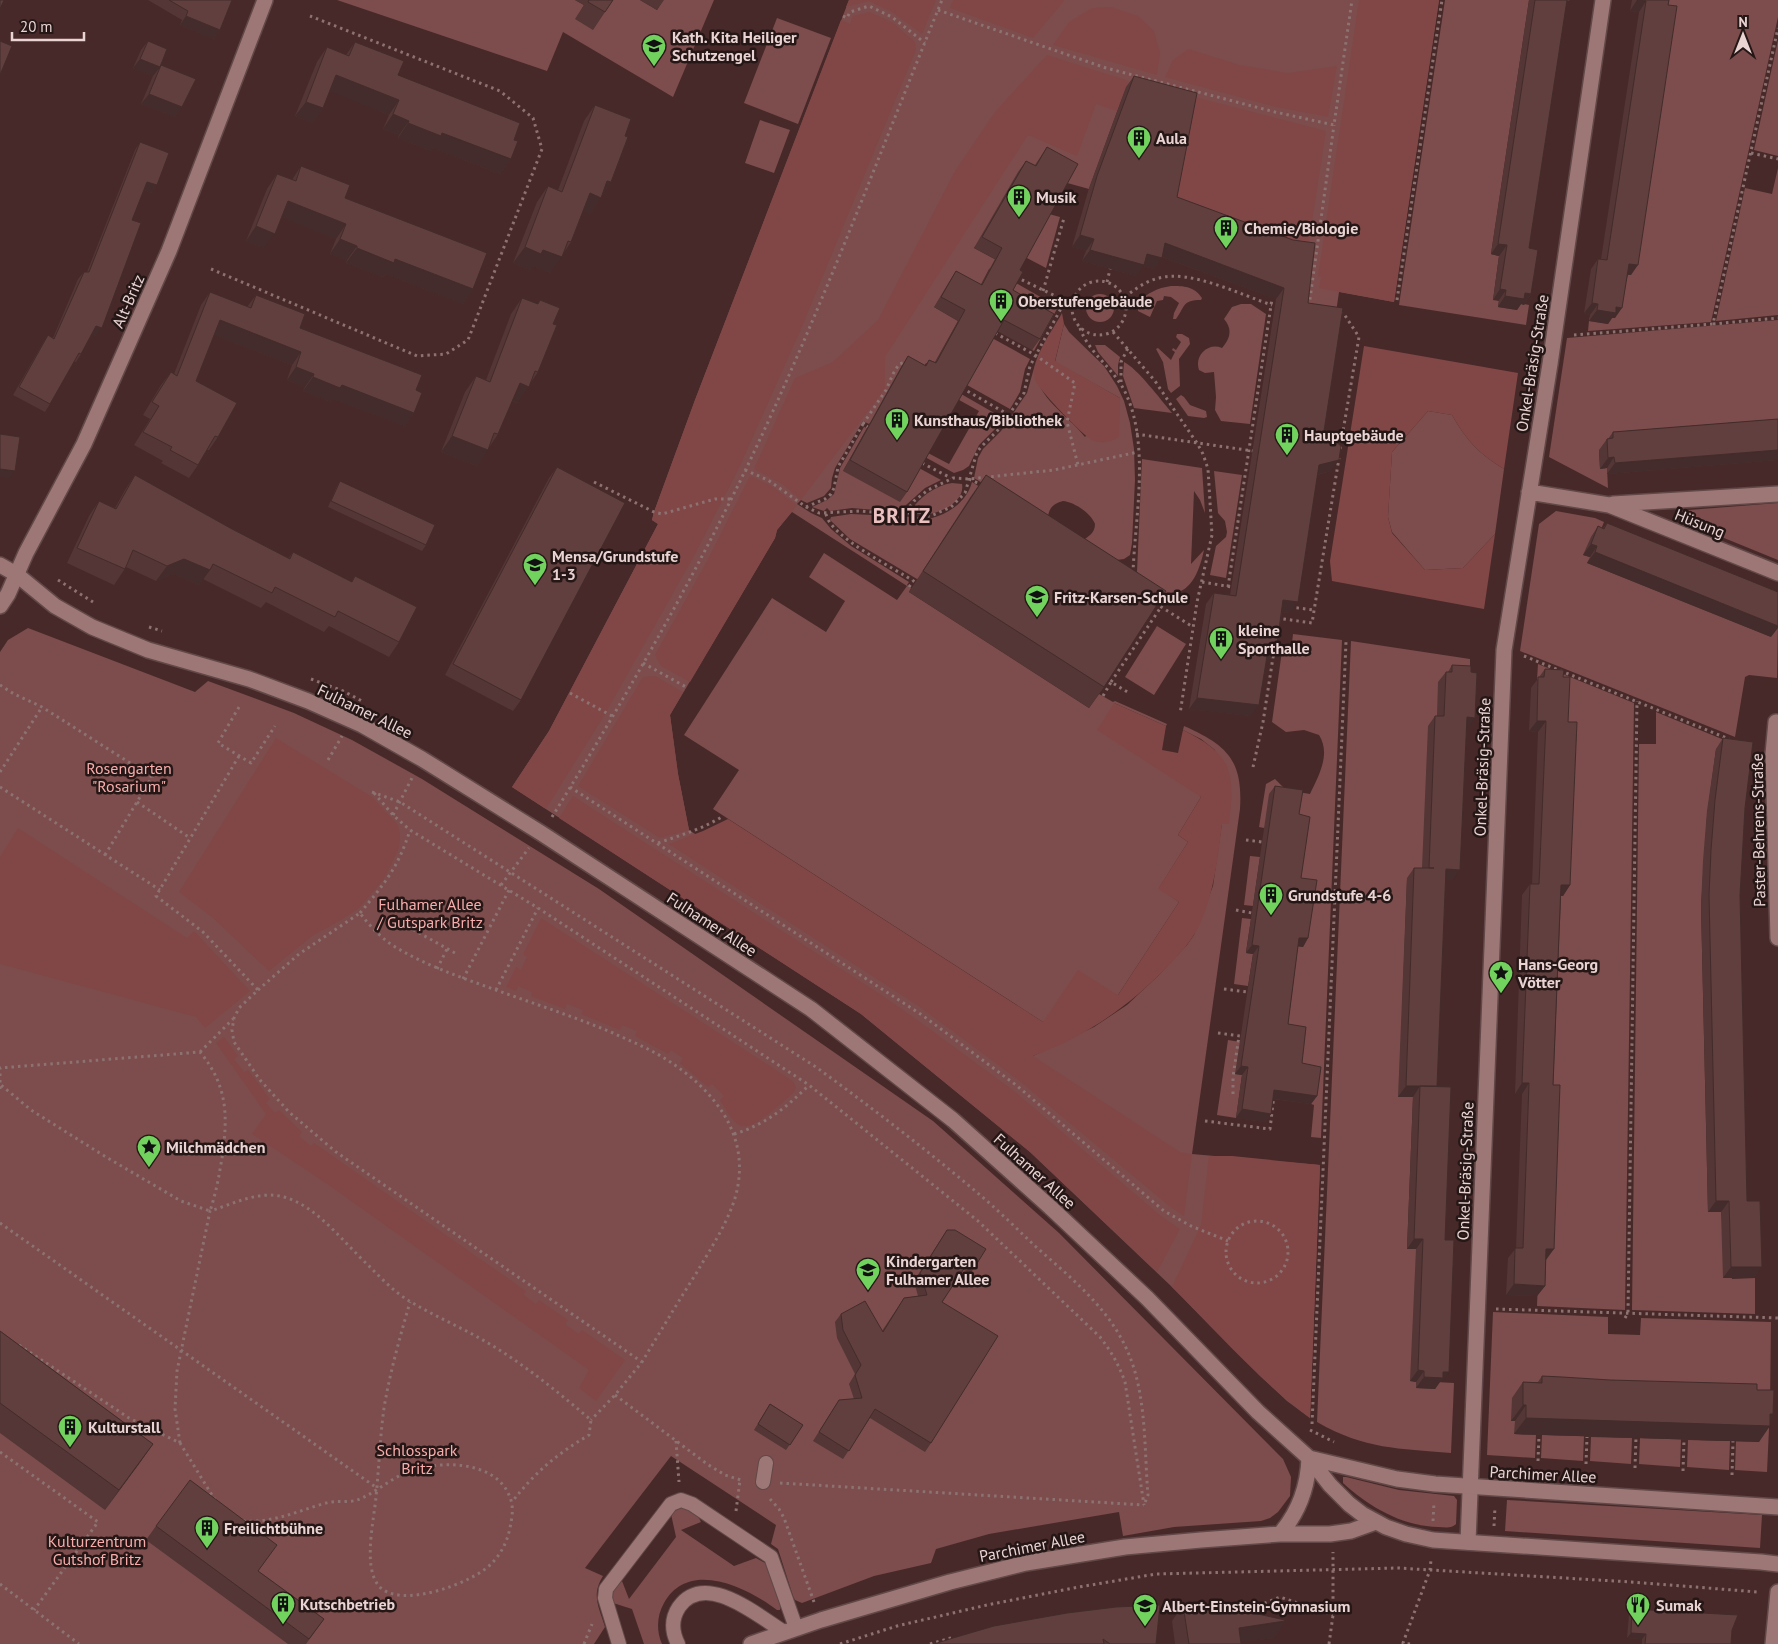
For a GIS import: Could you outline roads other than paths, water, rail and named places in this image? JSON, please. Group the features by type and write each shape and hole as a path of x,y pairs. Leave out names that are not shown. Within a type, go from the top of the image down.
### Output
{"street":[{"name":"Alt-Britz","path":"0,606 8,594 16,574 84,444 168,251 265,0"},
{"name":"Onkel-Bräsig-Straße","path":"1468,1542 1504,650 1603,0"},
{"name":"Hüsung","path":"1529,492 1609,505 1778,573"},
{"name":"Hüsung","path":"1609,505 1778,494"},
{"name":"Fulhamer Allee","path":"0,565 16,574 55,606 92,627 148,650 249,679 308,701 351,720 422,759 541,833 811,1009 952,1120 1050,1207 1140,1292 1258,1412 1309,1458"},
{"name":"Paster-Behrens-Straße","path":"1776,722 1773,754 1778,938"},
{"name":"Parchimer Allee","path":"1309,1458 1397,1479 1434,1484 1778,1507"},
{"path":"1309,1458 1338,1495 1362,1514 1406,1534 1433,1540 1778,1564"},
{"path":"1280,1534 1302,1499 1309,1458"},
{"name":"Parchimer Allee","path":"751,1644 821,1620 972,1576 1026,1563 1125,1547 1280,1534 1330,1534 1351,1531 1376,1522"},
{"path":"1771,1595 1774,1644"}],"lane":[{"path":"760,1487 766,1463"},
{"path":"619,1644 605,1598 606,1589 671,1504 681,1500 692,1504 771,1556 790,1630"},
{"path":"678,1644 673,1630 677,1611 686,1600 704,1592 732,1599 790,1630"}],"place":[{"name":"Kath. Kita Heiliger Schutzengel","path":"654,67"},
{"name":"Aula","path":"1139,159"},
{"name":"Musik","path":"1019,218"},
{"name":"Chemie/Biologie","path":"1226,249"},
{"name":"Oberstufengebäude","path":"1001,322"},
{"name":"Kunsthaus/Bibliothek","path":"897,441"},
{"name":"Hauptgebäude","path":"1287,456"},
{"name":"Mensa/Grundstufe 1-3","path":"535,586"},
{"name":"Fritz-Karsen-Schule","path":"1037,618"},
{"name":"kleine Sporthalle","path":"1221,660"},
{"name":"Grundstufe 4-6","path":"1271,916"},
{"name":"Hans-Georg Vötter","path":"1501,994"},
{"name":"Milchmädchen","path":"149,1168"},
{"name":"Kindergarten Fulhamer Allee","path":"868,1291"},
{"name":"Kulturstall","path":"70,1448"},
{"name":"Freilichtbühne","path":"207,1549"},
{"name":"Kutschbetrieb","path":"283,1625"},
{"name":"Sumak","path":"1638,1626"},
{"name":"Albert-Einstein-Gymnasium","path":"1145,1627"}],"district":[{"name":"BRITZ","path":"902,516"}],"park label":[{"name":"Rosengarten \"Rosarium\"","path":"129,777"},
{"name":"Fulhamer Allee / Gutspark Britz","path":"430,913"},
{"name":"Schlosspark Britz","path":"417,1459"},
{"name":"Kulturzentrum Gutshof Britz","path":"97,1550"}]}
